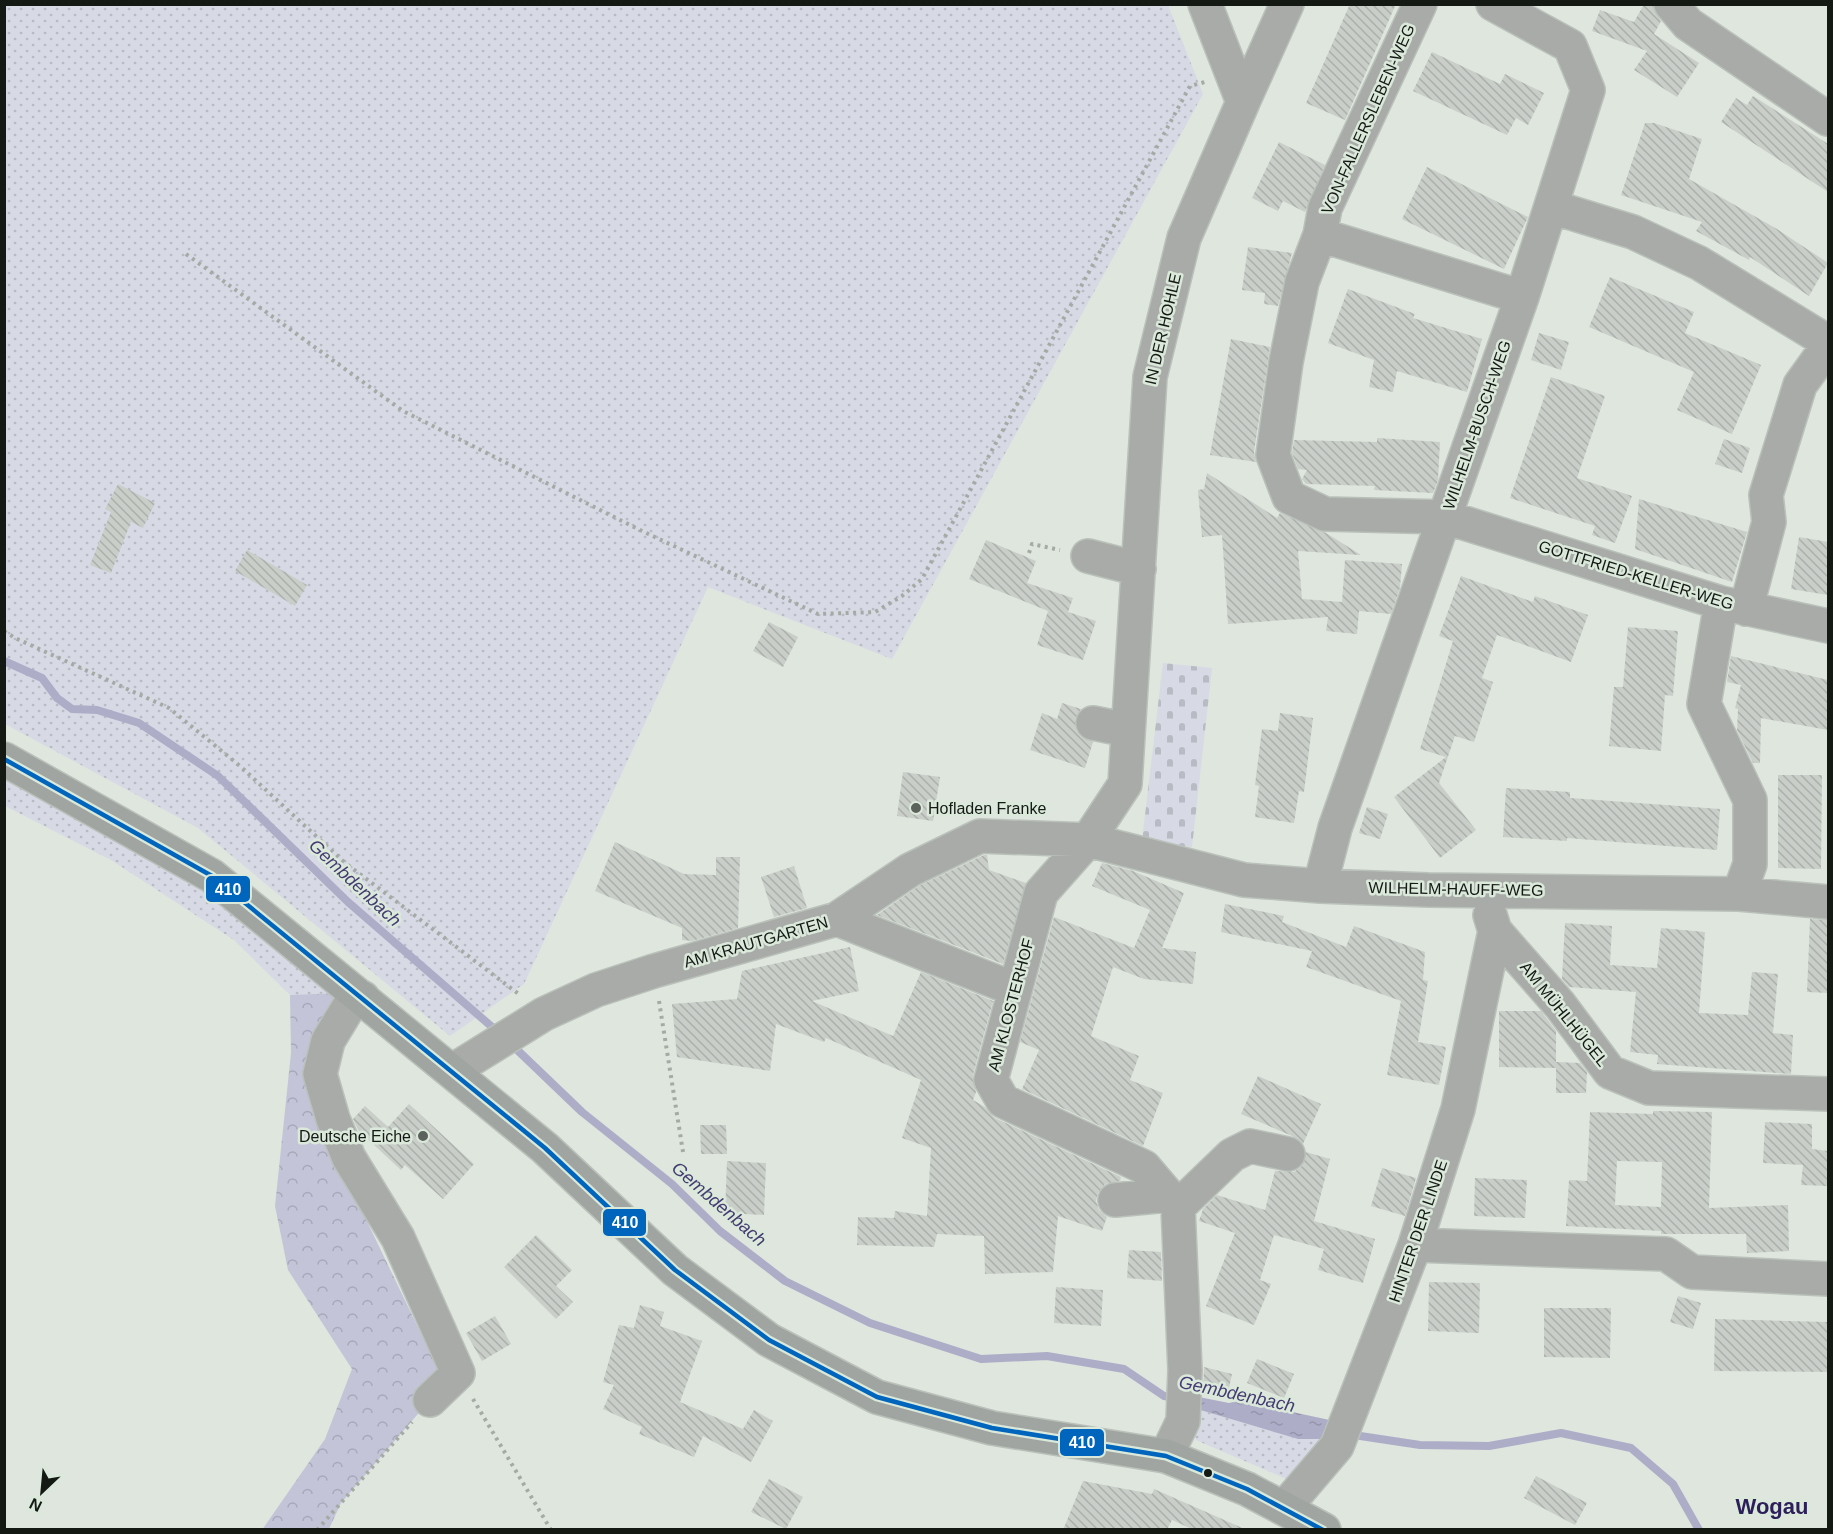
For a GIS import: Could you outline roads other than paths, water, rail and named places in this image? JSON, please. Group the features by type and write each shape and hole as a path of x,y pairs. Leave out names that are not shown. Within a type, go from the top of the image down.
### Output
{"main road":[{"path":"4,759 212,876 545,1148 675,1270 768,1340 877,1397 992,1428 1166,1456 1285,1507 1324,1530"}],"street":[{"path":"1205,4 1237,88"},
{"name":"IN DER HOHLE","path":"1088,840 1125,784 1150,377 1184,238 1237,88 1287,4"},
{"name":"VON-FALLERSLEBEN-WEG","path":"1420,4 1325,208 1320,235 1302,282 1286,362 1273,455 1288,497 1325,514 1445,517"},
{"name":"WILHELM-BUSCH-WEG","path":"1320,886 1335,828 1522,297 1588,90 1570,46 1493,4"},
{"path":"1671,4 1688,24 1828,119"},
{"path":"1552,207 1633,232 1699,263 1828,344 1800,385 1766,495 1769,522 1733,606 1704,704 1750,800 1750,864 1739,894"},
{"name":"VON-FALLERSLEBEN-WEG","path":"1320,235 1522,297"},
{"name":"GOTTFRIED-KELLER-WEG","path":"1445,517 1733,606 1828,626"},
{"path":"1088,556 1139,569"},
{"path":"1093,723 1128,730"},
{"name":"AM KRAUTGARTEN","path":"452,1071 536,1018 596,990 654,971 837,919 910,870 980,836 1088,840"},
{"name":"WILHELM-HAUFF-WEG","path":"1088,840 1244,880 1320,886 1739,894 1828,902"},
{"name":"AM KLOSTERHOF","path":"1088,840 1041,892 991,1080 1003,1101 1144,1167 1173,1201"},
{"name":"AM MÜHLHÜGEL","path":"1482,890 1496,931 1560,1005 1610,1072 1649,1088 1828,1094"},
{"path":"837,919 1014,989"},
{"name":"HINTER DER LINDE","path":"1285,1507 1342,1435 1415,1245 1458,1110 1496,931"},
{"path":"363,998 348,1008 328,1041 320,1074 333,1119 349,1158 398,1238 458,1373 430,1400"},
{"path":"1115,1200 1173,1201 1232,1155 1250,1146 1288,1154"},
{"path":"1166,1456 1182,1421 1185,1370 1173,1201"},
{"path":"1415,1245 1666,1254 1692,1272 1828,1279"}],"water":[{"path":"1199,1397 1229,1403 1240,1401 1339,1422 1332,1439 1298,1439 1197,1409"}],"waterway":[{"name":"Gembdenbach","path":"4,661 42,678 57,698 72,709 97,710 139,723 218,776 348,902 499,1033"},
{"name":"Gembdenbach","path":"511,1044 582,1112 672,1184 720,1231 785,1281 870,1323 981,1359 1047,1356 1124,1369 1164,1396 1176,1398"},
{"name":"Gembdenbach","path":"1347,1434 1420,1445 1489,1446 1561,1433 1631,1448 1673,1484 1699,1530"}],"place":[{"name":"Hofladen Franke","path":"916,808"},
{"name":"Deutsche Eiche","path":"423,1136"}],"district":[{"name":"Wogau","path":"1772,1506"}]}
